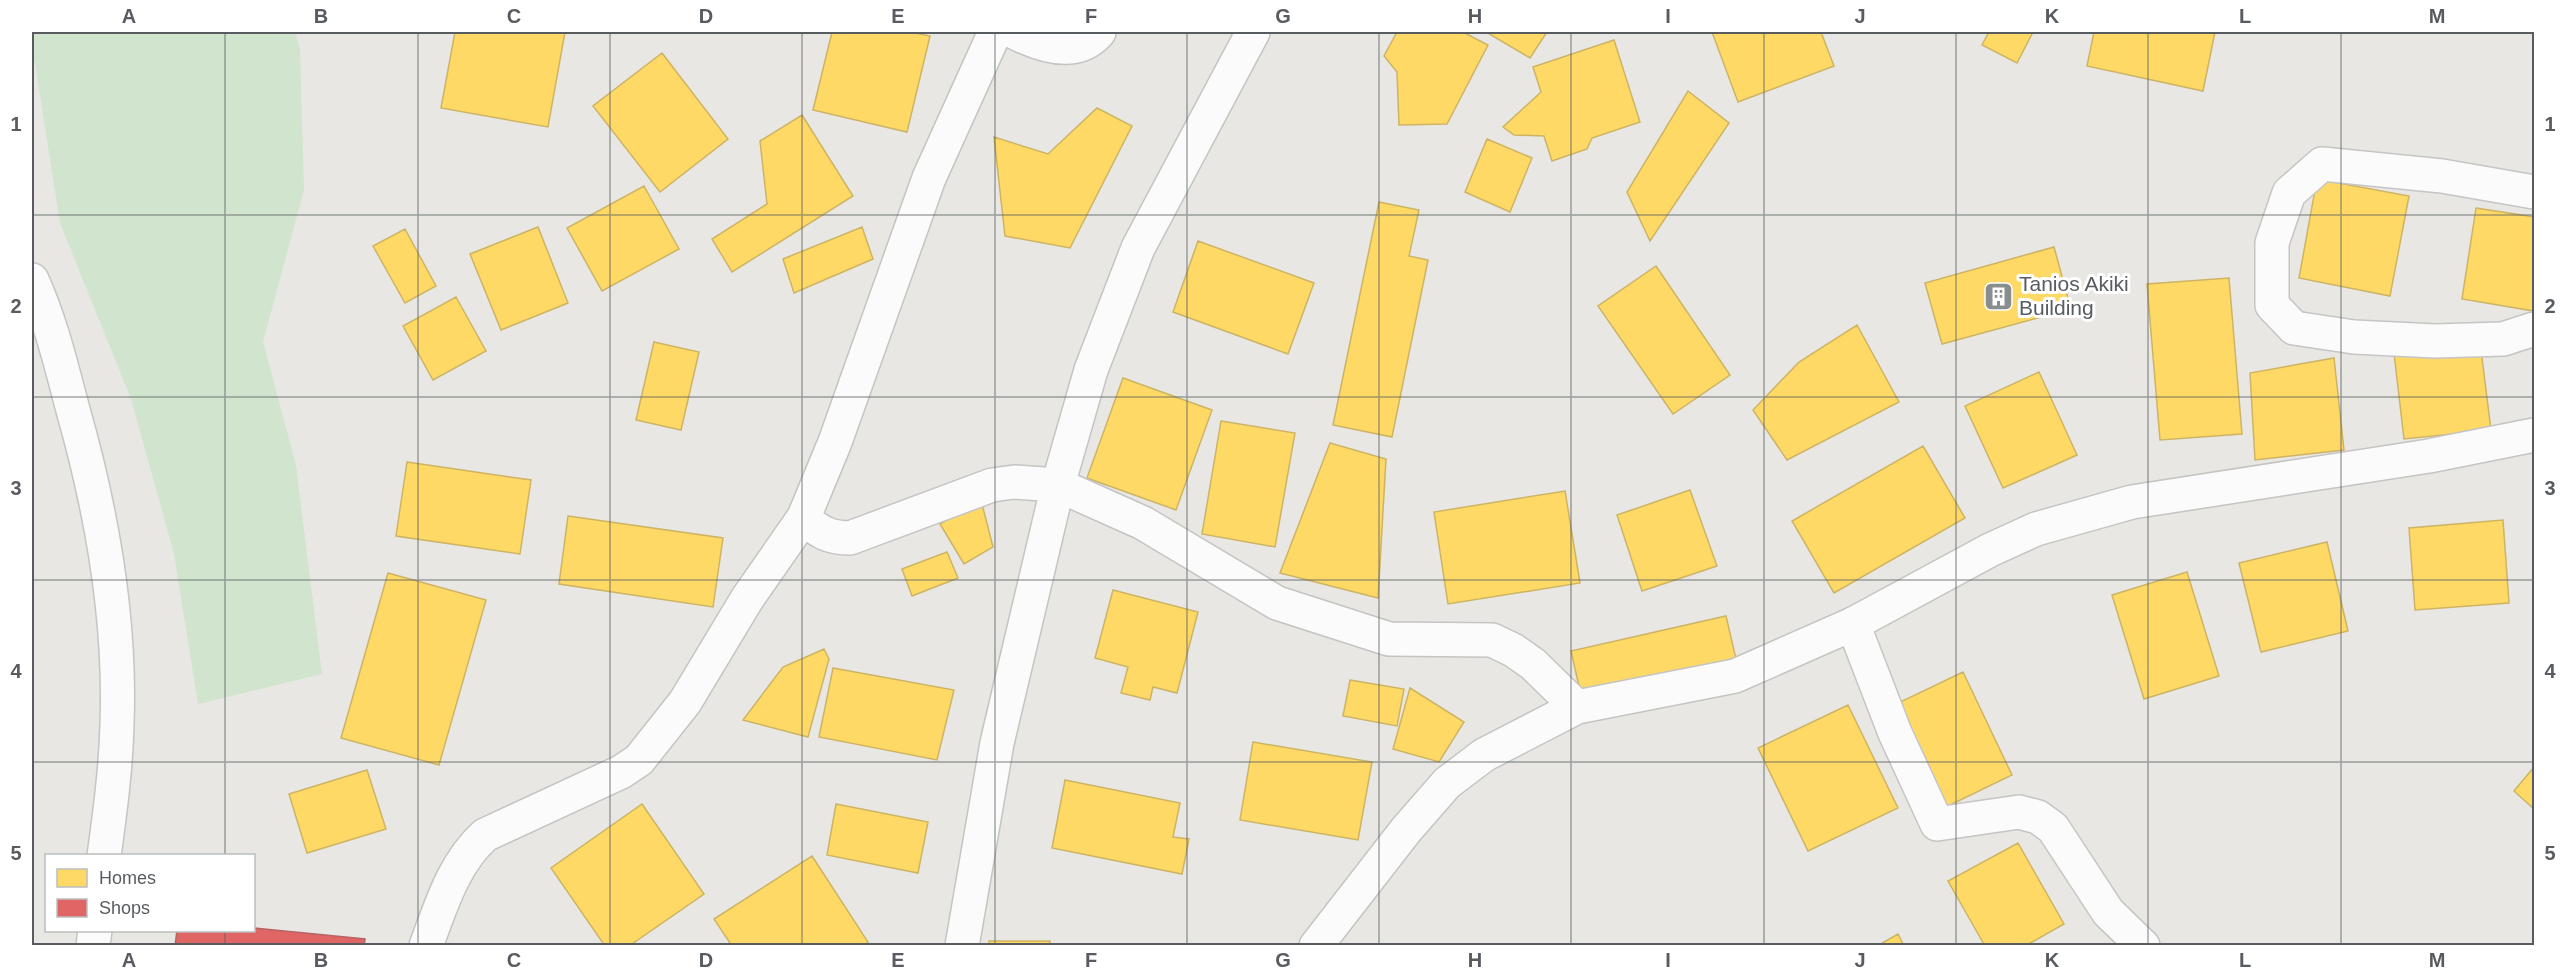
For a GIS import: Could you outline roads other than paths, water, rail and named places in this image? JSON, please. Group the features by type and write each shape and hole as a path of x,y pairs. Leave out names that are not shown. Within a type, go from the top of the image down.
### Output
{"street":[{"path":"426,945 451,880 471,848 485,835 621,772 639,760 652,746 685,702 747,599 804,517 835,442 925,188 995,32"},
{"path":"1014,32 1060,49 1080,46 1100,32"},
{"path":"962,945 997,743 1058,485 1090,370 1138,248 1253,32"},
{"path":"2535,192 2442,176 2322,164 2289,193 2272,243 2271,305 2294,327 2354,337 2435,340 2503,339 2535,329"},
{"path":"32,280 51,326 93,480 105,548 116,642 117,724 104,854"},
{"path":"1316,945 1406,830 1448,783 1484,755 1577,707 1735,676 1853,624 2018,537 2132,502 2429,456 2535,435"},
{"path":"804,517 824,534 837,538 850,538 992,485 1014,482 1058,485 1143,523 1277,603 1389,639 1492,640 1513,650 1533,664 1577,707"},
{"path":"1853,624 1895,733 1938,824 2019,812 2038,817 2053,828 2108,912 2143,945"}],"place":[{"name":"Tanios Akiki Building","path":"1998,296"}]}
